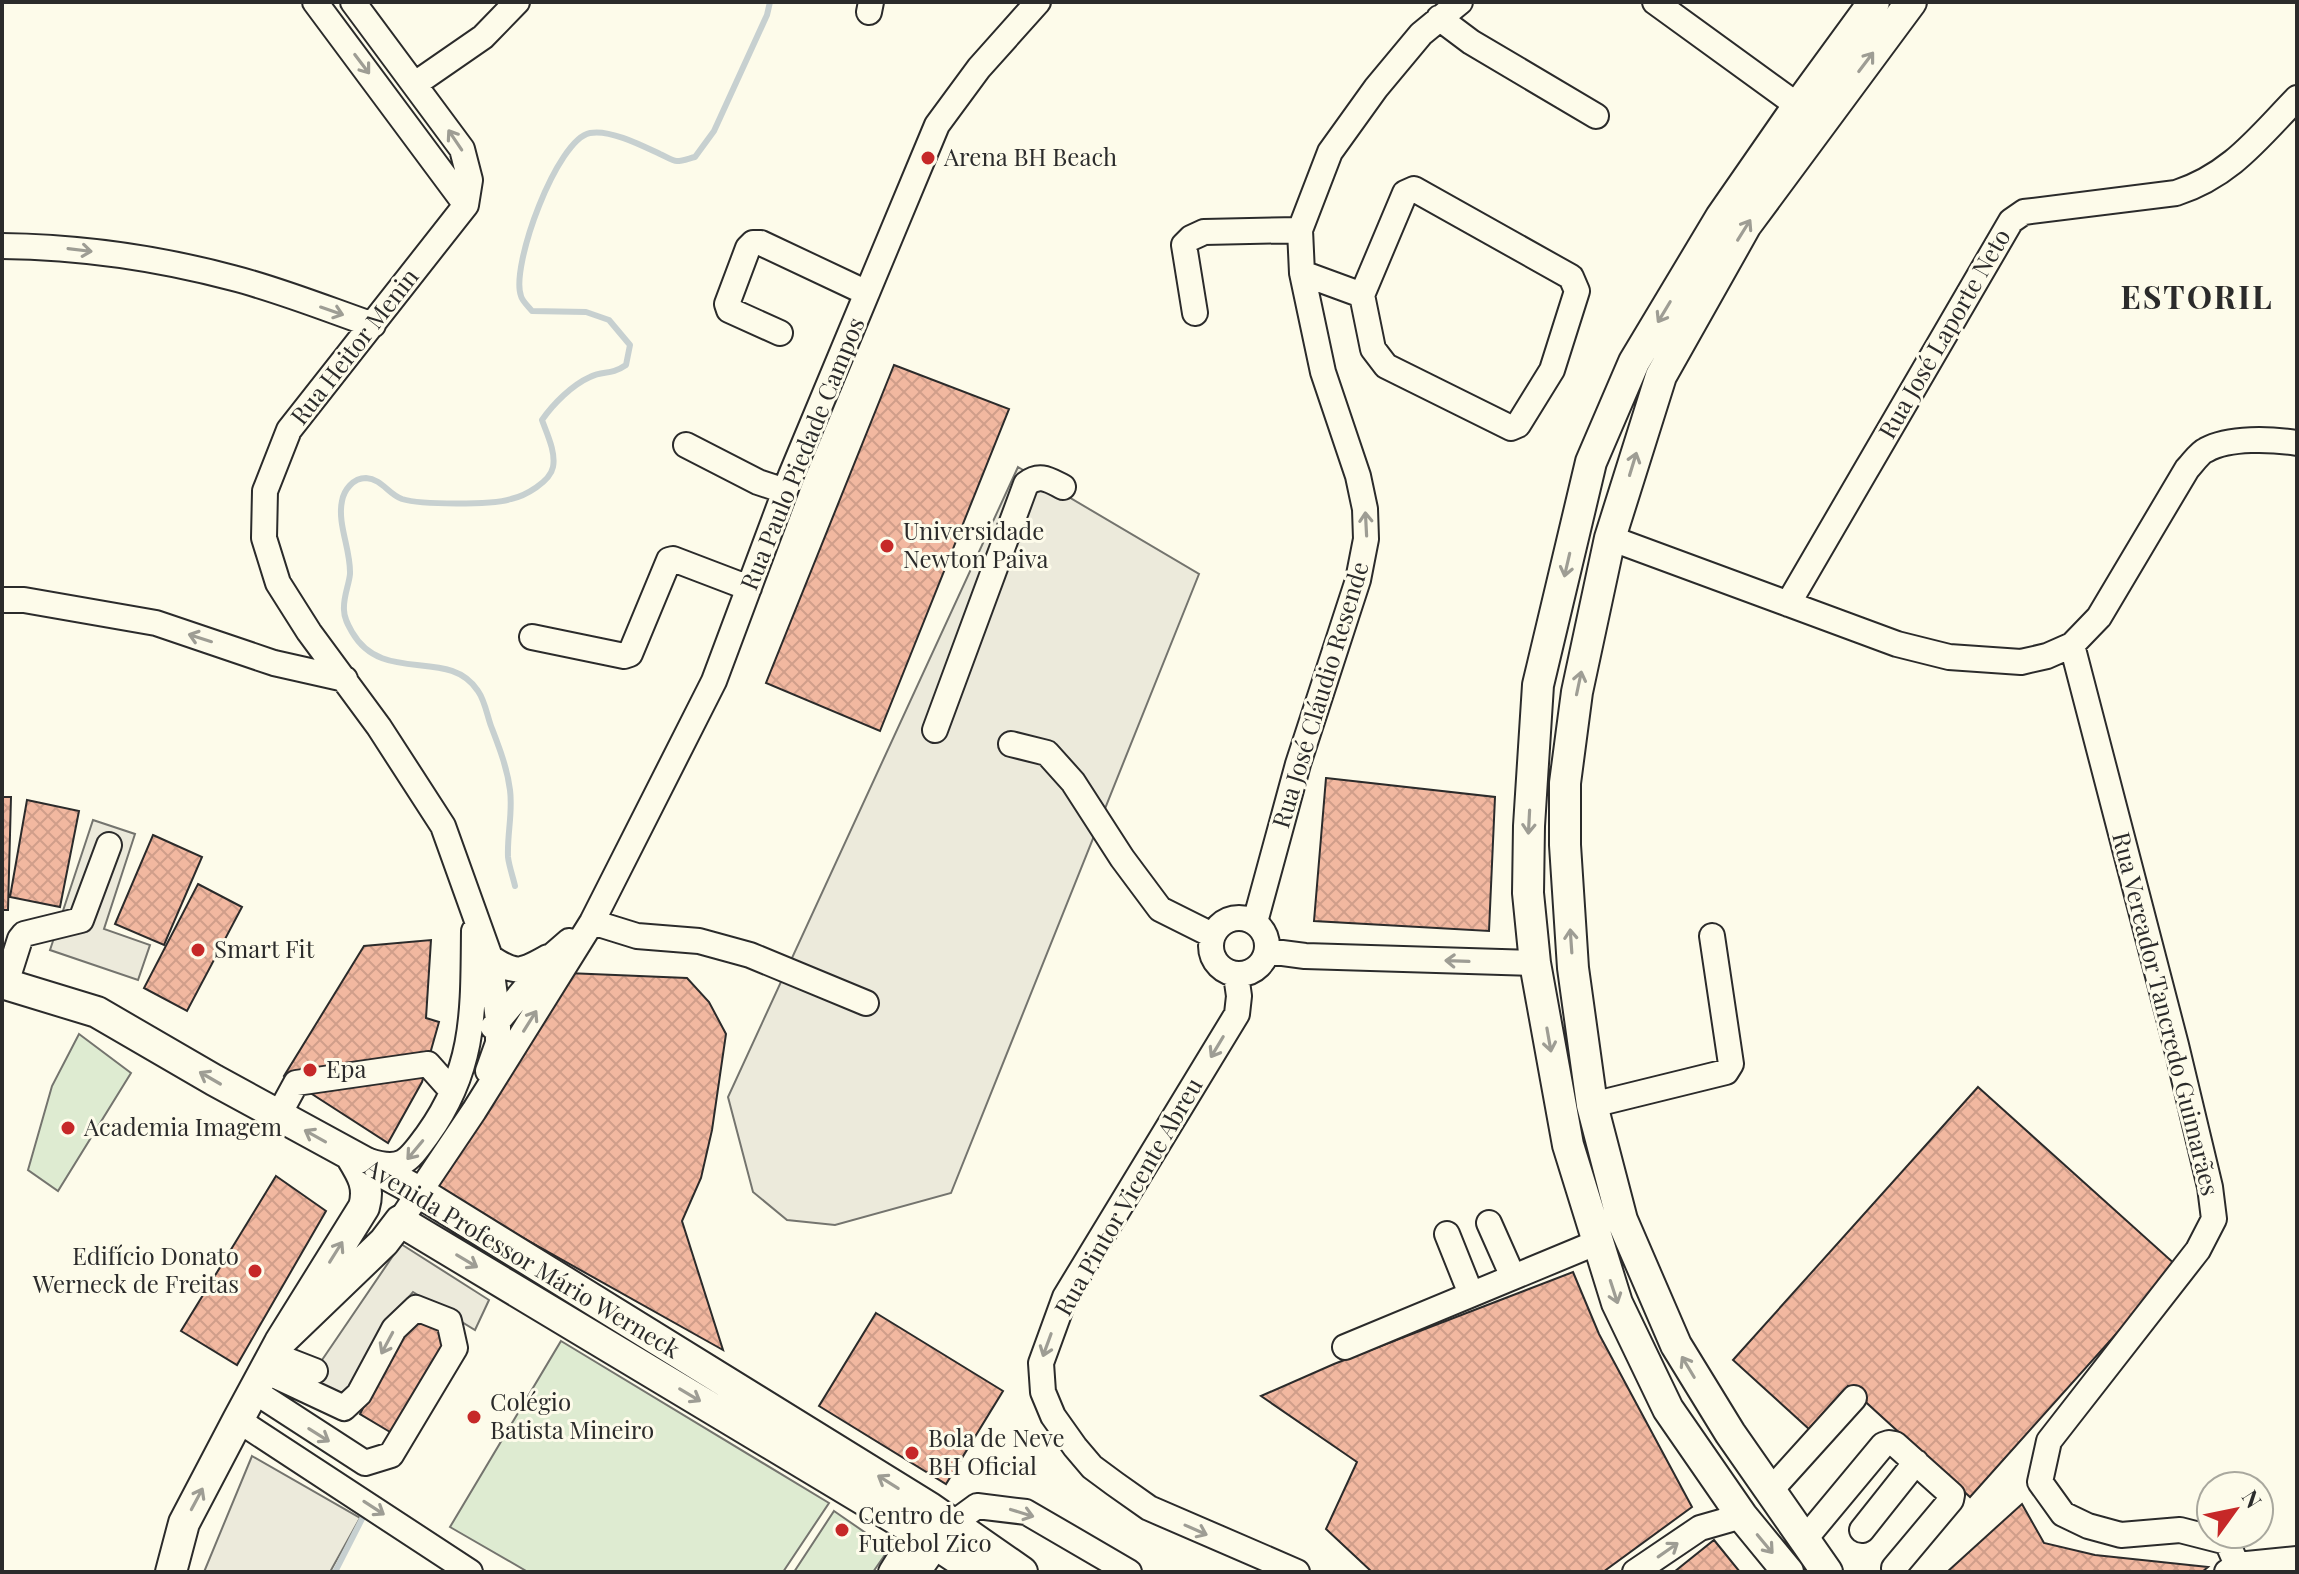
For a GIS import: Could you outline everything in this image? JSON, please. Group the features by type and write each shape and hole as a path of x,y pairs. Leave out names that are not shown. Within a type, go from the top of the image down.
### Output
{"main road":[{"path":"1827,1572 1730,1433 1676,1345 1622,1220 1592,1105 1573,968 1565,783 1577,692 1610,538 1661,376 1874,2"},
{"path":"1788,1572 1718,1484 1668,1409 1617,1303 1568,1145 1535,963 1528,893 1538,685 1591,462 1634,362 1721,217 1911,2"},
{"path":"1591,462 1586,500 1598,524 1610,538"},
{"path":"1535,963 1581,1019"},
{"name":"Avenida Professor Mário Werneck","path":"4,983 97,1012 278,1116 419,1192 933,1527 978,1572"},
{"path":"171,1572 184,1523 238,1420 364,1207 368,1194 366,1182 351,1156"},
{"path":"268,1365 400,1221"},
{"name":"Avenida Professor Mário Werneck","path":"400,1221 933,1527 1022,1572"},
{"path":"1718,1484 1730,1433"},
{"path":"1742,1516 1774,1497"}],"street":[{"path":"315,2 466,205"},
{"path":"353,2 462,149 470,180 466,205"},
{"path":"415,84 483,37 517,2"},
{"name":"Rua Paulo Piedade Campos","path":"400,1221 474,1111 592,922 714,681 739,585 785,491 937,125 979,68 1038,2"},
{"name":"Rua José Cláudio Resende","path":"1255,922 1298,764 1358,580 1366,539 1365,509 1358,476 1323,372 1302,273 1300,230 1330,152 1376,88 1421,34 1460,2"},
{"path":"1655,2 1810,114"},
{"path":"1439,18 1471,42 1596,116"},
{"name":"Rua José Laporte Neto","path":"1788,604 2011,221 2024,212 2176,193 2198,186 2225,171 2297,98"},
{"path":"1414,189 1571,277 1577,291 1552,370 1523,419 1511,428 1386,366 1373,349 1362,295 1405,193 1414,189"},
{"name":"Rua Heitor Menin","path":"466,205 289,430 265,491 264,538 278,583 309,632 379,727 443,826 490,957 498,1020 498,1043 474,1111"},
{"path":"1195,313 1184,257 1184,245 1191,238 1204,232 1300,230"},
{"path":"780,333 729,310 727,304 748,248 753,243 761,243 867,293"},
{"path":"2,246 47,246 128,256 235,278 373,325"},
{"path":"1302,273 1362,295"},
{"path":"1610,538 1897,644 1949,657 2021,662 2047,656 2072,645 2099,617 2187,469 2204,450 2234,442 2261,440 2297,443"},
{"path":"686,445 758,482 785,491"},
{"path":"935,730 1026,484 1033,478 1042,477 1063,487"},
{"path":"532,637 624,656 630,654 669,560 739,585"},
{"path":"2,600 24,600 156,623 274,663 345,679"},
{"path":"274,663 286,662 299,653 309,632"},
{"name":"Rua Vereador Tancredo Guimarães","path":"2072,645 2176,1045 2210,1187 2214,1219 2198,1250 2049,1441 2040,1482 2063,1514 2088,1526 2121,1535 2180,1530 2227,1542 2232,1569 2297,1559"},
{"path":"1011,744 1047,753 1073,782 1122,858 1160,909 1212,935"},
{"path":"4,983 24,934 81,920 109,845"},
{"name":"Rua Heitor Menin","path":"351,1156 387,1167 410,1159 441,1116 463,1068 473,1008 474,913"},
{"path":"1234,918 1255,922 1267,940 1267,951 1261,964 1236,975 1222,970 1211,953 1212,935 1217,927 1234,918"},
{"path":"592,922 637,936 699,941 737,952 866,1003"},
{"name":"Rua Paulo Piedade Campos","path":"463,1068 498,1020 554,954 592,922"},
{"path":"1592,1105 1726,1072 1731,1064 1712,936"},
{"path":"1267,951 1305,956 1535,963"},
{"path":"490,957 513,971 523,970 554,954"},
{"name":"Rua Pintor Vicente Abreu","path":"1236,975 1239,996 1237,1014 1065,1297 1041,1363 1043,1392 1053,1416 1075,1447 1092,1467 1115,1484 1149,1508 1297,1572"},
{"path":"278,1116 296,1083 428,1064 452,1091"},
{"path":"1489,1223 1513,1277"},
{"path":"1447,1234 1471,1294"},
{"path":"1345,1347 1598,1242"},
{"path":"416,1308 449,1321 455,1348 391,1455 365,1463 268,1365 344,1408 359,1394 394,1329 416,1308"},
{"path":"268,1365 315,1371"},
{"path":"1774,1497 1854,1398"},
{"path":"238,1420 470,1572"},
{"path":"1804,1540 1883,1445 1895,1444 1952,1495 1894,1568"},
{"path":"1862,1530 1916,1462"},
{"path":"1700,1528 1718,1484"},
{"path":"891,1572 933,1527 977,1506 1026,1512 1129,1572"},
{"path":"1635,1572 1700,1528 1742,1516"},
{"path":"918,1572 933,1527"}],"green space":[{"name":"Academia Imagem","path":"79,1034 131,1073 58,1191 28,1170 52,1086"},
{"path":"561,1341 829,1503 783,1572 528,1572 450,1527"},
{"name":"Centro de Futebol Zico","path":"834,1511 889,1549 873,1572 794,1572"}],"shaded area":[{"path":"1018,467 1199,574 951,1193 835,1225 787,1220 753,1192 728,1097"},
{"path":"93,820 135,834 104,929 150,945 138,980 50,950"},
{"path":"401,1244 489,1300 475,1330 413,1292 341,1398 307,1382"},
{"path":"252,1456 360,1518 330,1572 204,1572"}],"building":[{"name":"Universidade Newton Paiva","path":"894,365 1009,409 880,731 766,683"},
{"path":"1326,778 1495,797 1489,931 1314,921"},
{"path":"2,797 11,797 8,910 2,910"},
{"path":"27,800 79,811 60,907 10,897"},
{"path":"153,835 202,857 164,945 115,924"},
{"path":"198,884 242,907 187,1011 144,988"},
{"path":"431,940 426,1018 439,1022 422,1082 388,1143 284,1076 364,946"},
{"path":"567,973 687,978 709,1002 726,1034 712,1130 701,1178 682,1221 723,1350 434,1188"},
{"path":"1978,1087 2177,1266 1970,1497 1848,1386 1809,1429 1733,1360"},
{"name":"Edifício Donato Werneck de Freitas","path":"276,1176 326,1211 237,1365 181,1331"},
{"path":"1573,1272 1599,1334 1692,1507 1603,1572 1372,1572 1326,1529 1357,1462 1261,1396 1334,1364"},
{"path":"876,1313 1003,1391 946,1484 819,1406"},
{"path":"417,1315 447,1332 448,1348 395,1435 360,1414 401,1332"},
{"path":"2022,1504 2044,1543 2095,1555 2208,1567 2202,1572 1947,1572"},
{"path":"1714,1540 1740,1572 1674,1572"}],"waterway":[{"path":"515,886 508,857 509,782 478,691 466,678 450,670 381,658 365,648 346,621 344,605 350,574 341,519 343,497 353,482 366,478 376,481 397,497 411,501 489,502 523,495 547,478 553,467 553,455 542,420 557,401 583,380 626,365 630,345 609,320 586,312 532,311 522,298 519,281 522,259 551,180 577,141 590,133 616,136 675,161 695,157 714,131 767,15 770,2"},
{"path":"335,1572 365,1513"}],"place":[{"name":"Arena BH Beach","path":"928,158"},
{"name":"Universidade Newton Paiva","path":"887,546"},
{"name":"Smart Fit","path":"198,950"},
{"name":"Epa","path":"310,1070"},
{"name":"Academia Imagem","path":"68,1128"},
{"name":"Edifício Donato Werneck de Freitas","path":"255,1271"},
{"name":"Colégio Batista Mineiro","path":"474,1417"},
{"name":"Bola de Neve BH Oficial","path":"912,1453"},
{"name":"Centro de Futebol Zico","path":"842,1530"}],"district":[{"name":"ESTORIL","path":"2197,298"}]}
